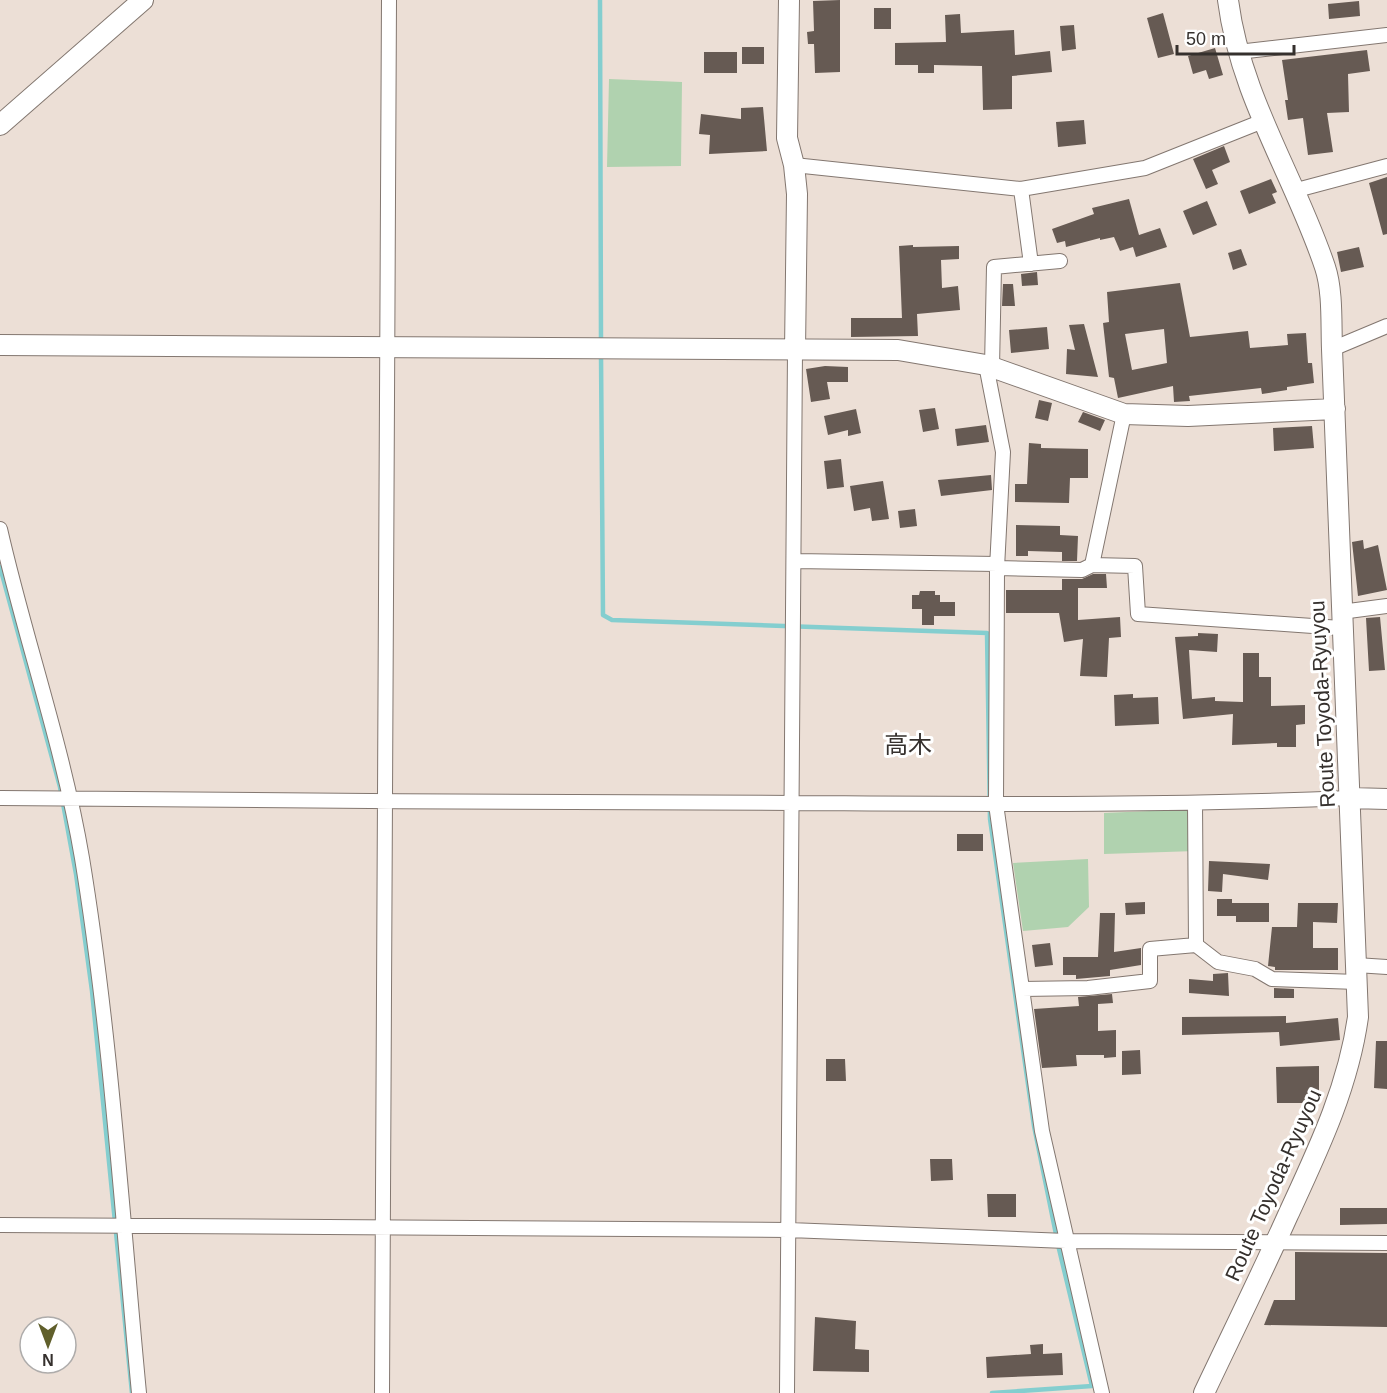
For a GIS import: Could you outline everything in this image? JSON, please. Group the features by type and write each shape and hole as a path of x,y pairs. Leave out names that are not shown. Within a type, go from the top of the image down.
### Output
{"street":[{"path":"0,125 143,0"},
{"path":"382,1393 388,0"},
{"path":"787,1393 797,194 794,165 787,138 789,0"},
{"name":"Route Toyoda-Ryuyou","path":"1204,1393 1276,1242 1342,1092 1352,1057 1358,1017 1341,620 1335,409 1326,270 1263,122 1238,51 1228,0"},
{"path":"1238,51 1387,35"},
{"path":"794,165 1021,189 1146,168 1263,122"},
{"path":"1293,191 1387,166"},
{"path":"1021,189 1031,264"},
{"path":"1060,261 994,267 989,366 1003,452 997,566 996,804 1042,1131 1102,1393"},
{"path":"1332,349 1387,326"},
{"path":"0,345 898,350 989,366 1124,414 1188,417 1335,409"},
{"path":"1092,565 1124,414"},
{"path":"0,529 71,799 99,978 139,1393"},
{"path":"794,561 1082,570 1092,565 1135,566 1137,614 1341,620 1387,606"},
{"path":"0,798 385,803 996,804 1387,799"},
{"path":"1195,803 1196,945"},
{"path":"1022,988 1088,988 1150,981 1150,949 1196,945 1218,962 1255,969 1272,979 1357,974 1387,967"},
{"path":"0,1225 789,1230 1066,1241 1387,1243"}],"green space":[{"path":"609,79 682,82 681,166 607,167"},
{"path":"1195,809 1196,851 1104,854 1104,813"},
{"path":"1088,859 1089,907 1068,927 1023,931 1013,863"}],"building":[{"path":"840,0 840,72 815,73 814,44 808,44 807,32 814,31 813,1"},
{"path":"1359,1 1360,16 1329,19 1328,4"},
{"path":"874,8 891,8 891,29 874,29"},
{"path":"1163,13 1174,54 1158,58 1147,18"},
{"path":"960,14 961,33 1014,30 1015,55 1050,51 1052,72 1012,76 1012,109 983,110 982,66 934,65 934,73 918,73 918,65 895,65 895,43 946,42 945,15"},
{"path":"1074,25 1076,49 1062,51 1060,26"},
{"path":"742,47 764,47 764,64 742,64"},
{"path":"1215,48 1223,75 1209,79 1206,70 1193,74 1188,56"},
{"path":"1367,50 1370,71 1348,74 1349,112 1327,113 1333,152 1308,155 1303,118 1288,120 1285,100 1288,100 1282,60"},
{"path":"704,52 737,52 737,73 704,73"},
{"path":"763,107 767,151 709,154 710,135 699,134 701,114 741,119 741,108"},
{"path":"1084,120 1086,144 1058,147 1056,122"},
{"path":"1224,146 1230,162 1212,170 1218,184 1206,189 1193,159"},
{"path":"1387,177 1387,234 1383,235 1369,183"},
{"path":"1271,179 1277,192 1272,194 1276,203 1249,214 1240,191"},
{"path":"1129,199 1139,235 1160,228 1167,247 1136,257 1133,247 1120,251 1114,237 1100,240 1100,238 1066,247 1065,241 1057,243 1052,229 1094,214 1092,208"},
{"path":"1207,201 1217,225 1193,235 1183,211"},
{"path":"913,245 913,247 959,246 959,259 941,260 942,288 958,286 960,310 917,314 918,336 851,337 851,318 902,318 899,246"},
{"path":"1359,247 1364,267 1341,272 1337,252"},
{"path":"1241,249 1247,265 1233,270 1228,253"},
{"path":"1037,272 1038,285 1022,286 1021,274"},
{"path":"1180,283 1190,337 1248,331 1250,348 1288,345 1287,334 1306,333 1308,363 1312,363 1314,383 1262,394 1261,388 1189,396 1190,401 1174,402 1173,386 1118,398 1114,378 1109,377 1103,323 1109,322 1107,292","holes":["1164,329 1167,363 1132,370 1125,334"]},
{"path":"1003,284 1013,284 1015,306 1002,306"},
{"path":"1084,324 1098,377 1066,374 1067,349 1075,350 1069,325"},
{"path":"1047,327 1049,349 1011,353 1009,330"},
{"path":"825,366 848,367 848,382 827,382 830,399 811,402 806,369"},
{"path":"1039,400 1052,403 1048,421 1035,418"},
{"path":"935,408 939,429 923,432 919,410"},
{"path":"856,409 861,433 848,436 848,430 828,435 824,416"},
{"path":"1083,412 1105,420 1100,431 1078,422"},
{"path":"986,425 989,442 957,446 955,429"},
{"path":"1312,426 1314,448 1274,451 1273,428"},
{"path":"1029,443 1041,444 1041,448 1088,449 1088,478 1070,478 1069,503 1015,502 1015,484 1027,484"},
{"path":"841,459 844,487 827,489 824,461"},
{"path":"991,475 992,490 941,496 938,480"},
{"path":"883,481 889,519 872,521 870,508 854,511 850,486"},
{"path":"915,509 917,526 900,528 898,511"},
{"path":"1016,525 1060,526 1060,535 1078,536 1077,561 1062,561 1062,552 1028,551 1028,556 1016,556"},
{"path":"1363,540 1364,549 1378,545 1387,590 1358,596 1352,542"},
{"path":"1093,574 1106,574 1107,588 1078,588 1078,620 1120,617 1121,637 1109,638 1107,677 1080,676 1083,639 1064,642 1059,613 1006,613 1006,590 1062,590 1062,579 1082,579"},
{"path":"920,591 935,591 935,595 940,595 940,602 955,602 955,616 934,616 934,625 922,625 922,609 912,609 912,595 919,595"},
{"path":"1380,617 1385,670 1369,671 1366,618"},
{"path":"1198,633 1218,634 1217,652 1189,650 1192,699 1215,697 1215,701 1243,702 1243,653 1259,653 1259,677 1271,677 1271,706 1305,705 1305,724 1296,725 1296,747 1277,747 1277,743 1232,745 1233,714 1183,719 1175,637 1198,636"},
{"path":"1133,694 1133,698 1158,697 1159,724 1115,726 1114,695"},
{"path":"957,834 983,834 983,851 957,851"},
{"path":"1209,861 1270,864 1268,880 1223,874 1222,892 1208,891"},
{"path":"1217,899 1232,899 1232,903 1269,903 1269,922 1236,922 1236,916 1217,916"},
{"path":"1145,902 1145,914 1126,915 1125,903"},
{"path":"1298,903 1338,903 1337,923 1313,922 1313,948 1338,948 1338,970 1275,970 1275,967 1268,966 1272,927 1297,927"},
{"path":"1100,913 1115,913 1114,952 1141,948 1141,965 1110,970 1110,976 1076,979 1076,975 1063,975 1063,957 1098,957"},
{"path":"1050,943 1053,965 1035,967 1032,945"},
{"path":"1228,973 1229,996 1189,993 1189,979 1213,981 1213,974"},
{"path":"1274,988 1294,989 1294,998 1274,998"},
{"path":"1112,994 1113,1003 1098,1004 1098,1031 1116,1030 1116,1057 1076,1055 1077,1066 1042,1068 1034,1009 1079,1006 1078,997"},
{"path":"1286,1016 1286,1023 1338,1018 1340,1040 1280,1046 1279,1032 1182,1035 1182,1017"},
{"path":"1376,1041 1387,1041 1387,1089 1374,1088"},
{"path":"1140,1050 1141,1074 1122,1075 1122,1051"},
{"path":"826,1059 845,1059 846,1081 826,1081"},
{"path":"1319,1066 1319,1103 1277,1103 1276,1067"},
{"path":"930,1159 952,1159 953,1180 931,1181"},
{"path":"987,1194 1016,1194 1016,1217 988,1217"},
{"path":"1340,1208 1387,1208 1387,1224 1340,1225"},
{"path":"1295,1252 1387,1253 1387,1327 1264,1325 1274,1300 1295,1300"},
{"path":"815,1317 856,1321 855,1349 869,1350 869,1372 813,1371"},
{"path":"1043,1344 1043,1354 1062,1353 1063,1375 987,1378 986,1357 1031,1354 1030,1345"}],"waterway":[{"path":"600,0 601,342"},
{"path":"601,354 603,615 612,620 987,633 990,819 1034,1126 1059,1249 1092,1386 992,1393"},
{"path":"0,567 60,787 76,874 92,991 132,1393"}],"district":[{"name":"高木","path":"908,744"}]}
